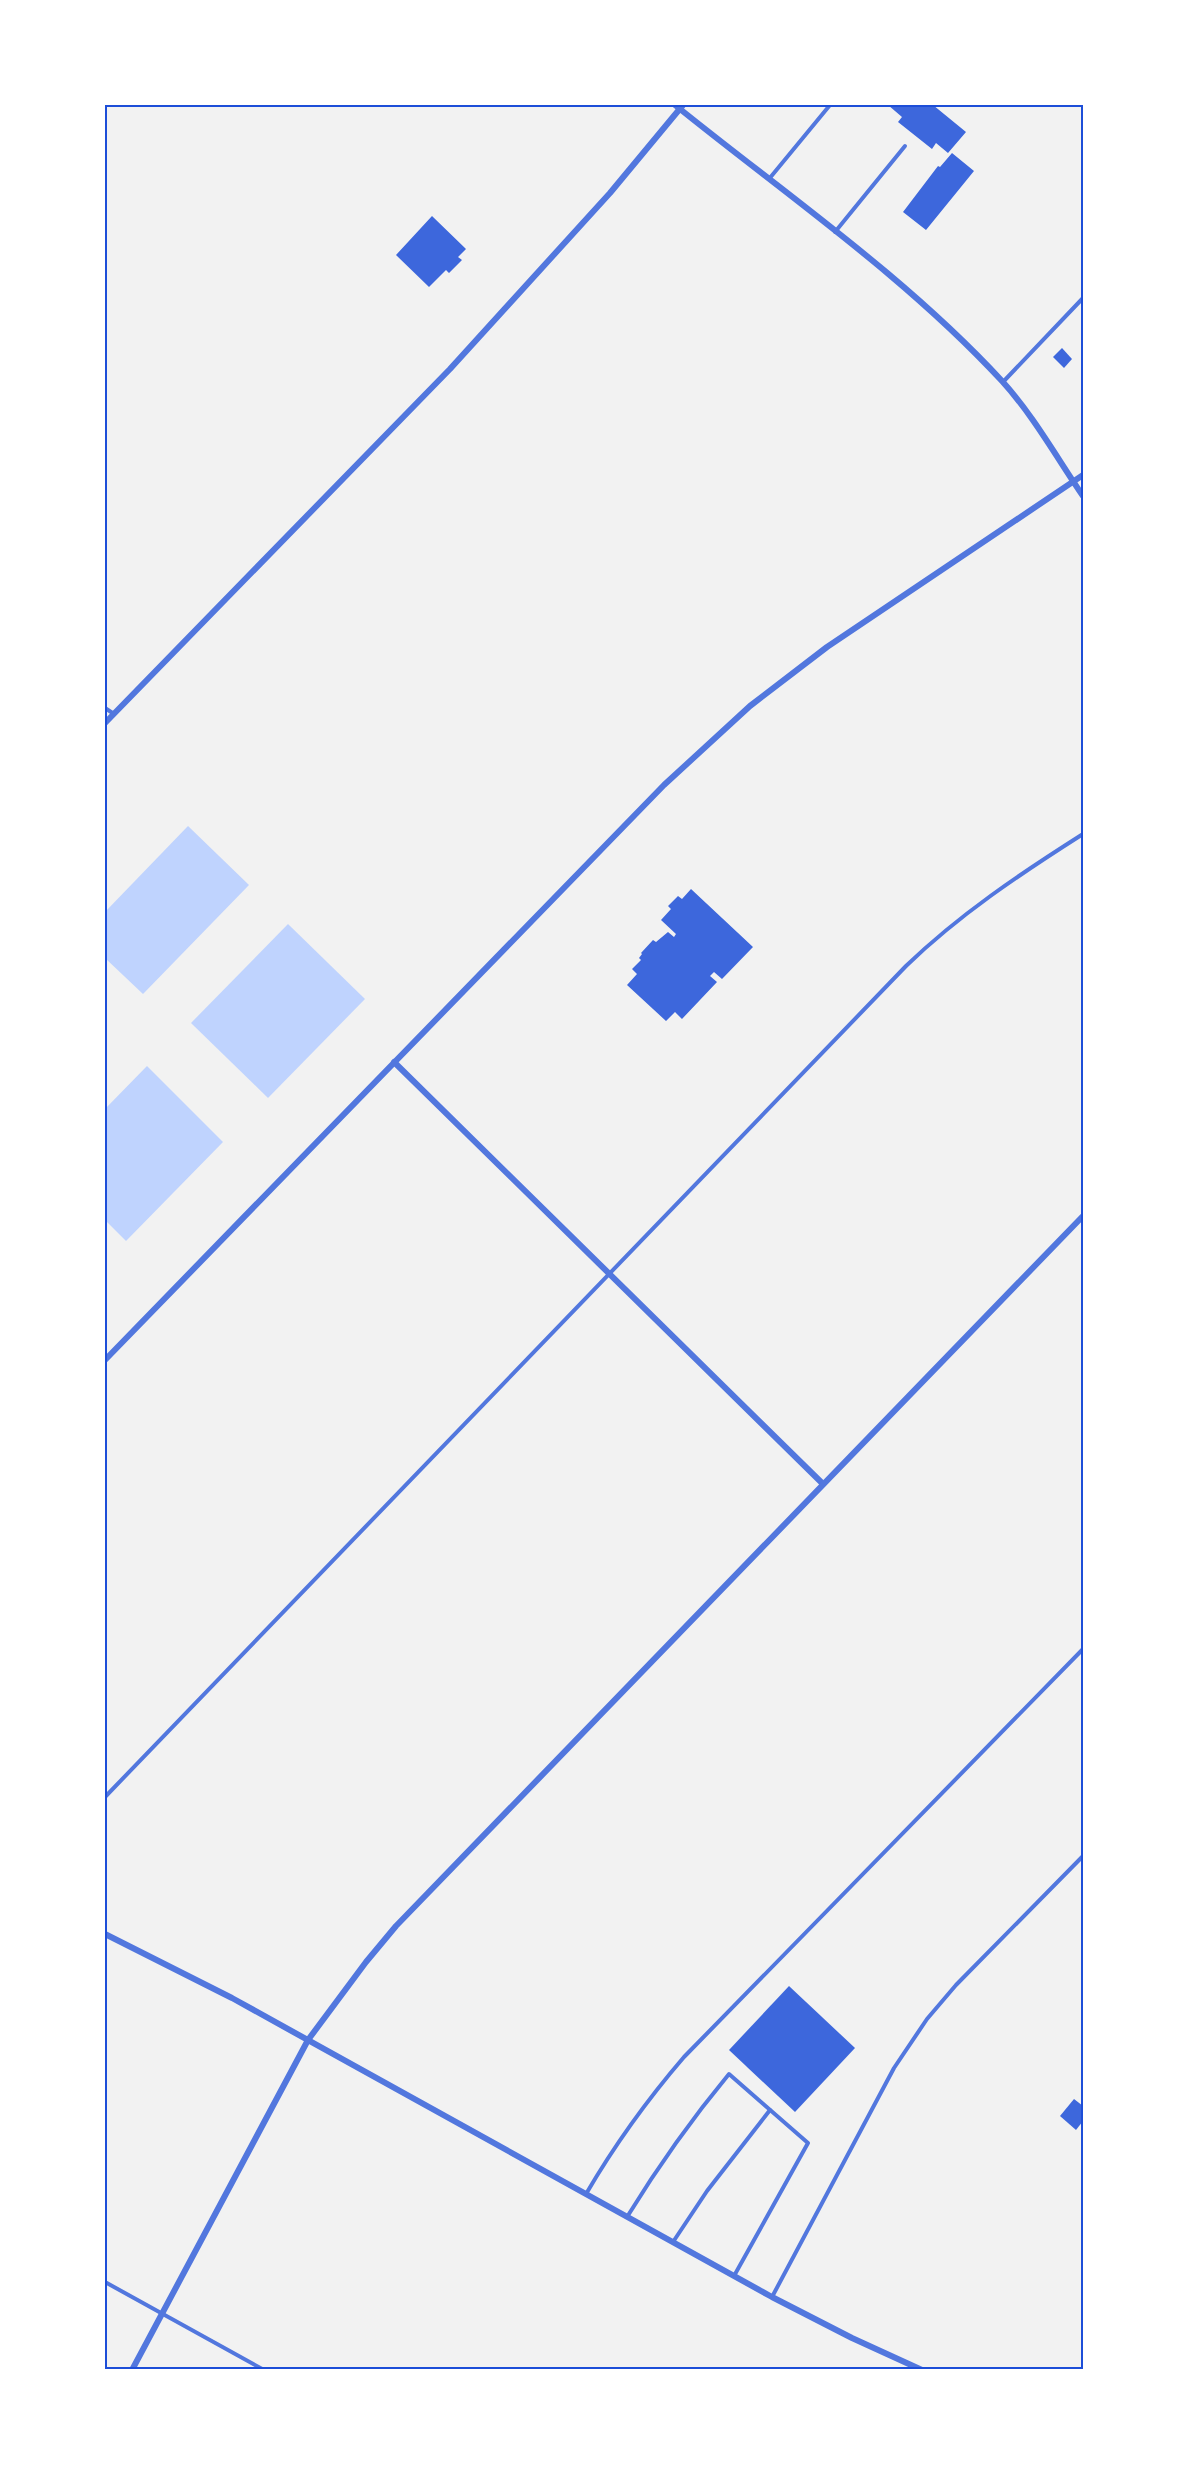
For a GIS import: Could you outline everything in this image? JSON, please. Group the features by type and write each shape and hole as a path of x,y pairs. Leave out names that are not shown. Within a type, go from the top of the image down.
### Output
{"street":[{"path":"105,723 465,353 603,202 679,106 915,298 1003,382 1083,496"},
{"path":"105,1360 664,785 750,706 827,647 1083,475"},
{"path":"394,1062 822,1483"},
{"path":"132,2370 308,2040 366,1962 396,1926 822,1483 1083,1216"},
{"path":"105,1934 232,1998 772,2297 852,2338 922,2370"}],"lane":[{"path":"768,180 830,105"},
{"path":"835,232 905,146"},
{"path":"1003,382 1083,298"},
{"path":"105,708 114,714"},
{"path":"105,1797 938,935 1015,878 1083,834"},
{"path":"586,2194 610,2154 660,2085 684,2057 1083,1649"},
{"path":"772,2297 894,2068 927,2019 956,1985 1083,1856"},
{"path":"627,2217 663,2158 729,2074 808,2143 734,2276"},
{"path":"673,2242 707,2191 770,2110"},
{"path":"105,2282 264,2370"}],"water":[{"path":"188,826 249,885 143,994 105,958 105,912"},
{"path":"288,924 365,999 268,1098 191,1023"},
{"path":"147,1066 223,1142 126,1241 105,1220 105,1109"}],"building":[{"path":"888,105 933,105 966,132 948,153 936,143 932,149 898,122 902,117"},
{"path":"952,153 974,171 926,230 903,212 938,166 940,167"},
{"path":"432,216 466,249 458,257 462,260 449,273 446,270 429,287 396,255"},
{"path":"1062,348 1072,359 1064,368 1053,357"},
{"path":"691,889 753,947 722,979 714,972 710,976 717,982 682,1019 675,1012 666,1021 627,985 637,974 632,969 641,960 639,958 641,953 653,940 656,942 668,932 674,937 676,934 661,920 671,909 668,906 678,896 682,899"},
{"path":"789,1986 855,2048 795,2112 729,2050"},
{"path":"1074,2099 1083,2106 1083,2121 1076,2130 1060,2116"}]}
